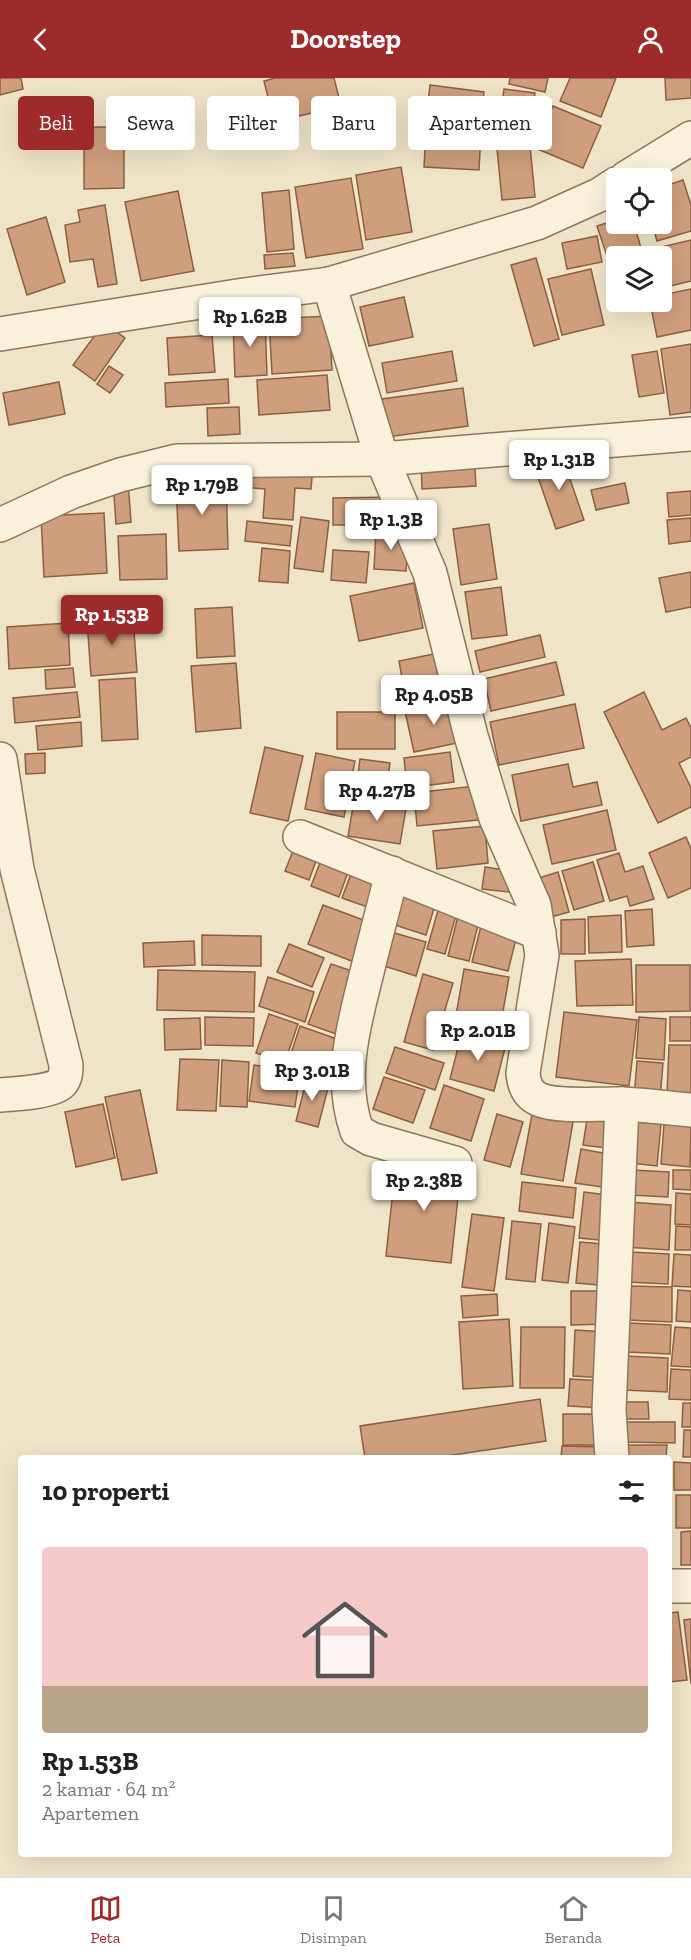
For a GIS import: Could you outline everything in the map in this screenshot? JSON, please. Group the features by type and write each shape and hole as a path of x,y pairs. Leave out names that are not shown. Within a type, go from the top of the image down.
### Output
{"street":[{"path":"642,168 691,138"},
{"path":"0,334 328,284 537,223 606,190"},
{"path":"328,284 382,459 430,573 471,736 496,818 534,905 542,956 523,1072 524,1083 537,1099 550,1103 622,1104 691,1110"},
{"path":"0,525 81,489 120,475 177,461 382,459 691,434"},
{"path":"0,759 17,869 66,1065 62,1082 54,1088 0,1095"},
{"path":"300,837 539,933"},
{"path":"392,873 352,1030 348,1061 348,1091 352,1116 357,1131 372,1139 455,1162"},
{"path":"612,1455 609,1410 622,1104"},
{"path":"672,1586 691,1586"}],"building":[{"path":"0,78 21,78 23,89 0,95"},
{"path":"275,78 334,78 338,96 311,96 311,113 299,116 299,96 268,96 264,81"},
{"path":"510,78 548,78 545,92 509,84"},
{"path":"570,78 616,78 601,117 560,101"},
{"path":"665,78 691,78 691,98 666,100"},
{"path":"430,85 484,92 484,96 429,96"},
{"path":"504,89 535,93 535,96 503,96"},
{"path":"553,106 601,126 583,168 540,150 552,150"},
{"path":"94,127 106,127 106,150 124,150 124,188 84,189 84,150 94,150"},
{"path":"425,150 480,150 479,170 424,167"},
{"path":"497,150 530,150 535,197 502,200"},
{"path":"401,167 412,232 366,240 356,175"},
{"path":"351,178 363,249 306,258 295,187"},
{"path":"683,180 691,205 691,231 657,241 655,234 672,234 672,184"},
{"path":"289,190 294,249 267,252 262,193"},
{"path":"178,191 194,271 141,281 125,202"},
{"path":"105,205 117,284 98,287 93,259 70,262 65,225 80,222 78,210"},
{"path":"46,217 65,282 27,295 7,229"},
{"path":"606,223 606,234 637,234 640,246 606,246 606,253 597,226"},
{"path":"597,236 602,262 567,269 562,243"},
{"path":"691,240 691,281 672,286 672,246 666,246"},
{"path":"293,253 295,266 265,269 264,255"},
{"path":"536,258 559,339 534,346 511,265"},
{"path":"591,269 604,325 562,335 548,279"},
{"path":"691,289 691,330 657,337 652,312 672,312 672,293"},
{"path":"404,297 413,337 369,346 360,307"},
{"path":"329,316 332,370 272,374 269,319"},
{"path":"265,320 267,375 235,377 233,322"},
{"path":"104,323 125,338 95,381 73,365"},
{"path":"212,335 215,372 169,375 167,338"},
{"path":"691,344 691,412 670,415 661,349"},
{"path":"452,351 457,381 387,393 382,363"},
{"path":"657,351 664,393 639,397 632,355"},
{"path":"109,366 123,375 110,393 97,384"},
{"path":"327,375 330,410 259,415 257,380"},
{"path":"228,379 229,403 166,407 165,383"},
{"path":"59,382 65,414 9,425 3,393"},
{"path":"463,388 468,426 387,437 382,399"},
{"path":"239,407 240,434 208,436 207,408"},
{"path":"561,453 584,520 556,529 533,463"},
{"path":"474,456 476,486 422,489 421,460"},
{"path":"246,463 313,466 311,489 295,488 293,520 263,518 265,489 244,487"},
{"path":"128,481 131,522 116,524 113,482"},
{"path":"226,481 228,549 179,551 176,483"},
{"path":"625,483 629,503 596,510 591,490"},
{"path":"691,491 691,515 669,517 667,493"},
{"path":"394,497 394,525 333,525 333,498"},
{"path":"104,513 107,573 44,577 41,516"},
{"path":"301,517 329,521 323,572 294,568"},
{"path":"691,518 691,541 669,544 667,520"},
{"path":"247,521 292,526 290,546 245,541"},
{"path":"489,524 497,579 461,585 453,529"},
{"path":"376,531 409,533 406,571 374,569"},
{"path":"166,534 167,579 120,580 118,536"},
{"path":"262,548 290,551 288,583 259,581"},
{"path":"333,550 369,552 366,583 331,580"},
{"path":"691,572 691,607 666,612 659,578"},
{"path":"414,583 423,628 359,641 350,596"},
{"path":"501,587 507,635 472,639 465,592"},
{"path":"232,607 235,656 197,658 195,609"},
{"path":"133,617 137,672 91,676 87,621"},
{"path":"68,623 70,665 9,669 7,627"},
{"path":"540,635 545,657 480,672 475,651"},
{"path":"434,654 441,694 406,701 399,661"},
{"path":"556,662 564,695 491,711 484,679"},
{"path":"236,663 241,728 196,732 191,666"},
{"path":"73,668 75,687 46,689 45,670"},
{"path":"135,678 138,739 102,741 99,680"},
{"path":"77,692 80,717 15,723 13,698"},
{"path":"644,692 662,730 686,718 691,728 691,757 679,763 691,788 691,807 658,823 604,712"},
{"path":"453,701 462,742 414,752 405,711"},
{"path":"575,704 584,748 499,765 490,722"},
{"path":"337,712 395,712 395,749 337,749"},
{"path":"81,722 82,746 38,750 36,726"},
{"path":"265,747 303,756 288,821 250,813"},
{"path":"450,752 454,782 407,788 404,758"},
{"path":"45,753 45,773 26,774 25,754"},
{"path":"316,753 355,761 344,817 305,809"},
{"path":"360,759 390,763 385,800 355,796"},
{"path":"568,764 573,787 597,782 602,805 521,821 512,775"},
{"path":"475,786 478,820 417,826 414,793"},
{"path":"354,801 406,809 400,844 348,836"},
{"path":"607,810 616,850 552,864 543,825"},
{"path":"485,826 488,863 437,869 433,831"},
{"path":"686,837 691,849 691,888 668,898 649,853"},
{"path":"297,841 320,850 309,880 285,871"},
{"path":"325,850 352,861 339,897 311,886"},
{"path":"619,853 625,872 643,866 654,899 630,906 627,896 610,901 597,860"},
{"path":"593,862 604,901 574,910 562,871"},
{"path":"355,863 388,875 376,910 342,898"},
{"path":"485,867 512,871 509,892 482,889"},
{"path":"558,872 569,912 551,917 539,878"},
{"path":"404,884 438,895 426,935 392,924"},
{"path":"441,900 459,905 445,954 427,949"},
{"path":"323,905 374,924 359,964 308,944"},
{"path":"460,908 481,913 469,961 448,956"},
{"path":"652,909 654,945 627,947 625,911"},
{"path":"621,915 622,952 589,953 588,917"},
{"path":"483,918 519,927 508,971 472,962"},
{"path":"585,919 585,954 561,954 561,920"},
{"path":"391,932 426,942 416,976 381,965"},
{"path":"202,935 261,936 261,966 202,965"},
{"path":"194,941 195,965 144,967 143,943"},
{"path":"289,944 324,958 312,987 277,972"},
{"path":"631,959 633,1005 577,1006 575,961"},
{"path":"331,964 361,974 339,1035 308,1024"},
{"path":"636,965 690,965 690,1011 636,1012"},
{"path":"464,969 509,977 500,1029 455,1021"},
{"path":"158,970 255,972 254,1012 157,1010"},
{"path":"423,974 453,983 433,1050 404,1042"},
{"path":"268,977 314,992 305,1022 259,1006"},
{"path":"564,1012 637,1020 629,1086 556,1077"},
{"path":"269,1014 298,1024 285,1062 256,1053"},
{"path":"205,1017 254,1018 253,1046 205,1045"},
{"path":"639,1017 666,1019 664,1060 636,1058"},
{"path":"670,1017 691,1017 691,1041 670,1041"},
{"path":"200,1018 201,1049 165,1050 164,1019"},
{"path":"300,1026 340,1040 327,1076 288,1063"},
{"path":"462,1032 506,1044 494,1091 450,1079"},
{"path":"669,1045 691,1045 691,1095 667,1094"},
{"path":"395,1047 444,1063 435,1090 386,1073"},
{"path":"180,1059 219,1060 216,1111 177,1110"},
{"path":"222,1060 249,1062 247,1107 220,1106"},
{"path":"637,1061 663,1063 660,1100 634,1098"},
{"path":"254,1065 300,1072 295,1107 249,1101"},
{"path":"384,1077 425,1090 413,1123 373,1109"},
{"path":"307,1078 329,1084 318,1127 296,1121"},
{"path":"444,1085 484,1099 471,1141 430,1128"},
{"path":"140,1090 157,1173 122,1180 105,1097"},
{"path":"103,1104 115,1158 76,1167 65,1112"},
{"path":"533,1109 574,1116 563,1181 521,1174"},
{"path":"497,1114 523,1122 510,1167 484,1160"},
{"path":"587,1119 617,1122 615,1149 583,1145"},
{"path":"636,1122 661,1124 657,1166 632,1163"},
{"path":"664,1124 691,1126 690,1167 661,1164"},
{"path":"581,1149 614,1155 609,1188 575,1183"},
{"path":"396,1162 461,1169 451,1263 386,1256"},
{"path":"632,1170 669,1172 668,1197 631,1195"},
{"path":"673,1170 691,1170 691,1190 673,1189"},
{"path":"522,1182 576,1188 573,1218 519,1211"},
{"path":"584,1192 614,1196 609,1241 579,1238"},
{"path":"676,1193 691,1194 691,1225 675,1224"},
{"path":"628,1202 671,1205 669,1250 625,1247"},
{"path":"472,1214 504,1218 494,1291 462,1287"},
{"path":"512,1221 541,1224 535,1282 506,1279"},
{"path":"549,1223 575,1227 568,1283 542,1280"},
{"path":"676,1226 691,1227 691,1250 675,1250"},
{"path":"580,1242 614,1245 610,1286 576,1283"},
{"path":"629,1252 669,1254 668,1284 628,1282"},
{"path":"674,1254 691,1255 691,1287 672,1286"},
{"path":"628,1286 672,1287 672,1322 627,1320"},
{"path":"678,1290 691,1291 691,1322 676,1321"},
{"path":"571,1291 608,1291 608,1324 571,1325"},
{"path":"497,1294 498,1315 463,1318 461,1296"},
{"path":"509,1319 513,1386 463,1389 459,1322"},
{"path":"628,1323 671,1325 670,1354 627,1352"},
{"path":"521,1327 565,1327 564,1388 520,1388"},
{"path":"675,1327 691,1328 691,1367 671,1366"},
{"path":"575,1330 607,1332 605,1378 573,1376"},
{"path":"625,1356 668,1358 667,1392 624,1390"},
{"path":"671,1369 691,1370 691,1400 669,1399"},
{"path":"570,1379 606,1381 604,1408 568,1406"},
{"path":"540,1399 546,1441 453,1455 365,1455 360,1426"},
{"path":"626,1402 648,1402 649,1419 626,1419"},
{"path":"683,1403 691,1403 691,1427 682,1427"},
{"path":"563,1414 605,1414 605,1445 563,1445"},
{"path":"625,1422 675,1422 675,1443 625,1442"},
{"path":"684,1430 691,1430 691,1457 683,1457"},
{"path":"626,1445 667,1445 666,1455 626,1455"},
{"path":"562,1446 606,1447 606,1455 561,1455"},
{"path":"674,1462 691,1463 691,1490 674,1490"},
{"path":"676,1495 691,1495 691,1528 676,1528"},
{"path":"691,1531 691,1565 681,1565 681,1532"},
{"path":"678,1612 687,1680 672,1682 672,1613"},
{"path":"691,1619 691,1684 684,1620"}]}
